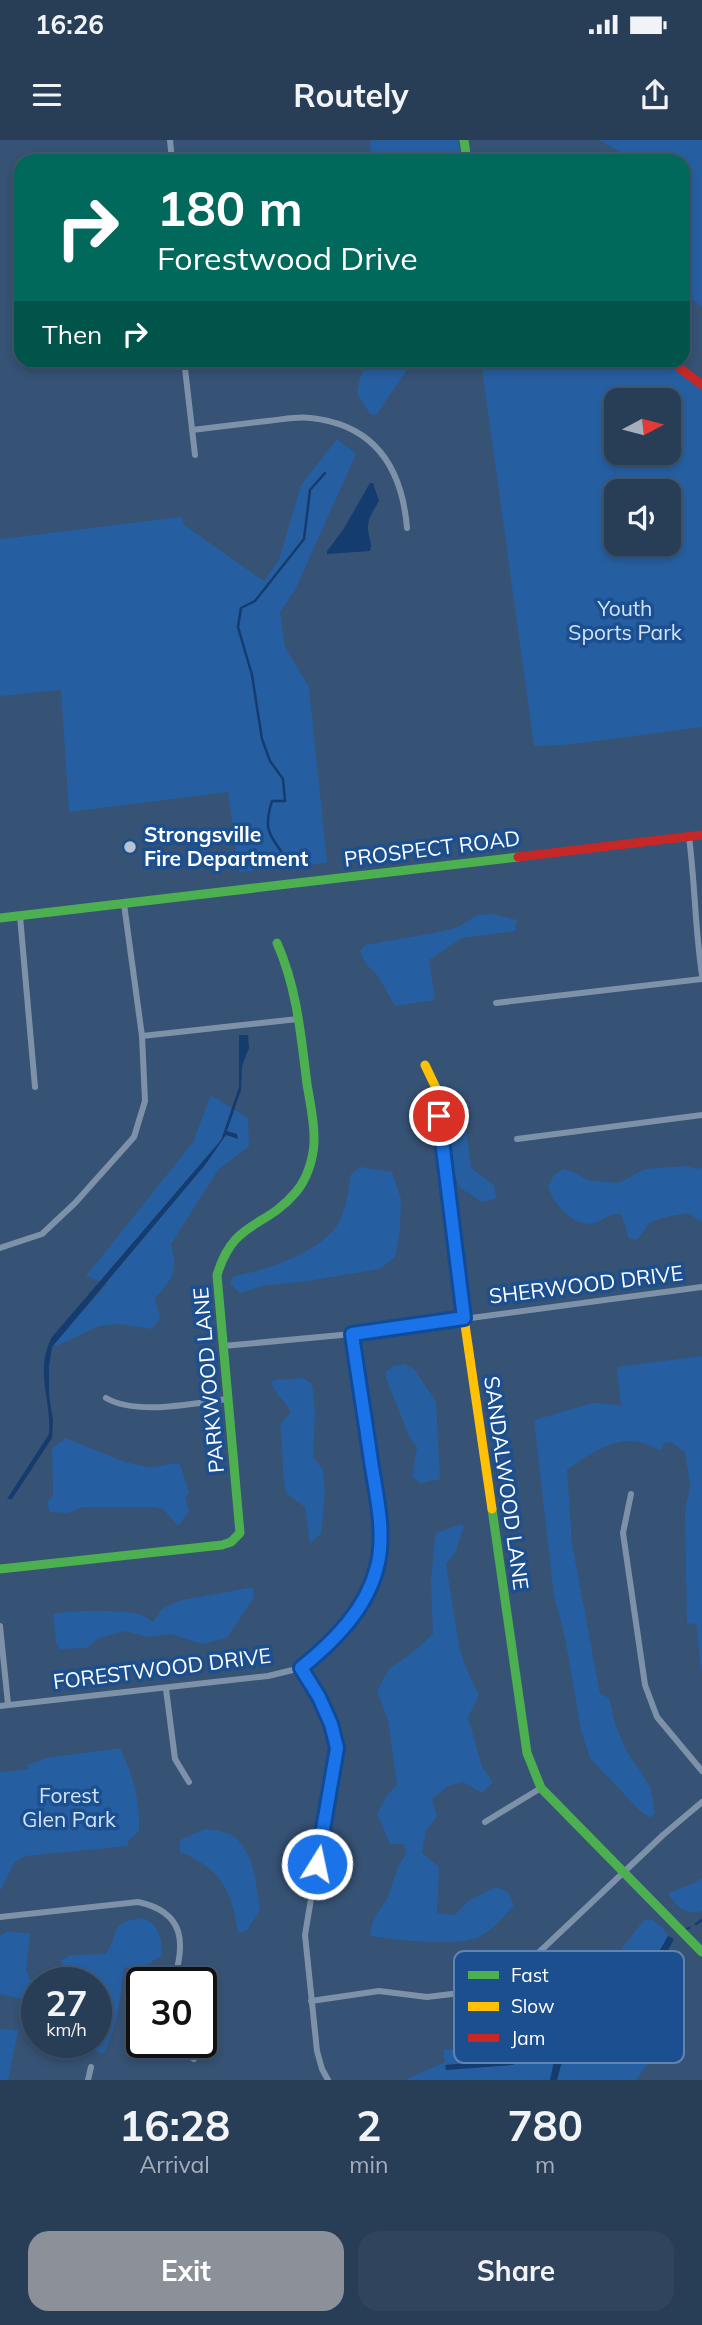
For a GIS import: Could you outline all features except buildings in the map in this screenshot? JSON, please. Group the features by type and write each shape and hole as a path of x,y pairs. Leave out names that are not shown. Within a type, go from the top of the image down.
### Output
{"street":[{"path":"185,368 195,455"},
{"path":"680,368 702,385"},
{"path":"192,430 303,418 349,428 376,447 391,465 404,499 407,528"},
{"name":"PROSPECT ROAD","path":"0,918 702,835"},
{"path":"496,1003 702,977 695,929 696,889 689,837"},
{"path":"0,1248 43,1234 75,1203 134,1137 145,1101 142,1036 124,904"},
{"path":"20,916 35,1087"},
{"name":"PARKWOOD LANE","path":"0,1569 231,1542 240,1533 217,1275 221,1256 235,1235 279,1209 303,1183 314,1141 288,965 277,943"},
{"path":"142,1036 298,1019"},
{"name":"SANDALWOOD LANE","path":"425,1065 436,1088 464,1318 527,1753 541,1788 702,1952"},
{"path":"517,1139 702,1115"},
{"name":"SHERWOOD DRIVE","path":"223,1346 352,1334 702,1287"},
{"name":"FORESTWOOD DRIVE","path":"4,1705 268,1676 301,1668 332,1642 360,1608 377,1567 380,1544 379,1513 352,1334"},
{"path":"106,1398 114,1402 156,1408 229,1399"},
{"path":"631,1494 623,1533 645,1685 657,1717 702,1771"},
{"path":"0,1626 4,1705"},
{"path":"301,1668 319,1697 331,1724 337,1748 305,1935 317,2051 328,2080"},
{"path":"166,1689 175,1759 189,1782"},
{"path":"485,1822 541,1788"},
{"path":"540,1951 702,1802"},
{"path":"0,1917 138,1902 157,1906 175,1920 180,1944 178,1967"},
{"path":"311,2001 379,1992 427,1997 454,1994"},
{"path":"88,2080 91,2067"}],"green space":[{"path":"458,140 461,154 371,154 370,141"},
{"path":"599,140 702,140 702,307 690,299 690,154 624,154"},
{"path":"364,368 408,368 376,415 370,414 357,394"},
{"name":"Youth Sports Park","path":"482,368 674,368 702,388 702,727 565,745 534,746"},
{"path":"337,439 356,454 295,590 280,612 285,647 309,687 327,863 239,872 228,792 69,812 61,690 0,696 0,539 182,517 184,525 264,581 279,560 301,485"},
{"path":"493,914 517,920 515,931 462,938 429,960 435,1000 395,1006 360,951 365,945 439,932 458,927 477,915"},
{"path":"211,1095 248,1118 249,1146 218,1170 171,1244 173,1273 155,1298 160,1318 152,1329 120,1324 99,1326 57,1346 53,1345 107,1284 86,1276 193,1142"},
{"path":"469,1103 464,1113 471,1168 494,1185 496,1198 482,1202 459,1187 449,1155 444,1110"},
{"path":"685,1166 699,1169 702,1167 702,1222 688,1213 666,1217 650,1222 637,1240 629,1238 621,1214 586,1224 572,1218 554,1200 548,1186 554,1175 564,1169 587,1180 619,1183 645,1169"},
{"path":"360,1167 392,1172 401,1199 395,1257 380,1269 262,1286 240,1293 230,1284 233,1276 275,1265 320,1242 339,1222 347,1199 351,1174"},
{"path":"702,1356 702,1673 696,1624 687,1623 685,1514 690,1485 685,1452 671,1442 665,1443 660,1450 642,1443 620,1442 601,1448 567,1470 572,1543 600,1694 609,1698 615,1724 626,1750 650,1786 655,1813 651,1818 640,1811 590,1758 581,1730 565,1637 554,1596 534,1420 593,1403 621,1405 617,1367"},
{"path":"404,1364 414,1369 436,1402 440,1479 421,1483 412,1477 417,1447 409,1436 386,1378 386,1372 393,1366"},
{"path":"303,1378 312,1384 315,1411 313,1457 323,1470 325,1492 321,1533 310,1544 305,1507 286,1493 284,1485 280,1425 291,1412 271,1382"},
{"path":"66,1438 137,1465 151,1467 180,1464 189,1493 185,1497 189,1511 178,1526 163,1509 154,1507 83,1507 67,1513 50,1512 47,1503 53,1495 52,1448"},
{"path":"461,1524 464,1526 455,1553 446,1564 459,1646 479,1695 468,1717 482,1767 493,1782 482,1793 463,1782 448,1786 432,1799 437,1817 426,1830 422,1853 439,1867 437,1913 455,1915 468,1901 496,1887 508,1892 514,1905 490,1929 473,1939 436,1942 370,1936 373,1920 388,1897 398,1867 406,1854 404,1844 390,1844 377,1814 388,1794 397,1785 388,1720 377,1691 389,1669 433,1634 431,1580 436,1533"},
{"path":"253,1587 254,1597 227,1638 202,1644 171,1634 148,1637 125,1631 99,1638 86,1648 60,1649 56,1642 53,1614 83,1611 120,1612 140,1615 153,1622 162,1609 178,1601"},
{"name":"Forest Glen Park","path":"120,1748 132,1778 138,1809 139,1831 128,1841 128,1846 25,1856 14,1863 0,1891 0,1772 29,1769 27,1765 46,1758"},
{"path":"205,1829 233,1836 250,1860 260,1910 247,1930 238,1934 232,1905 223,1883 206,1866 180,1852 180,1840"},
{"path":"702,1878 702,1911 682,1909 668,1894 694,1883"},
{"path":"141,1918 156,1927 162,1955 147,1965 124,1968 120,2001 112,2032 112,1967 62,1967 61,1961 70,1955 106,1954 116,1929 130,1920"},
{"path":"644,1920 653,1920 668,1936 659,1951 620,1951"},
{"path":"7,1932 30,1933 26,1967 21,1967 21,1999 0,1994 0,1936"},
{"path":"0,2029 18,2030 8,2080 0,2080"},
{"path":"443,2050 454,2050 454,2063 468,2063 445,2065 554,2063 550,2080 405,2080 445,2062"},
{"path":"562,2063 649,2063 636,2080 557,2080"}],"shaded area":[{"path":"370,483 373,483 379,501 368,524 370,551 327,554 327,551 343,530"},
{"path":"239,1035 248,1035 249,1048 242,1066 241,1090 227,1131 237,1134 238,1139 226,1135 205,1165 52,1347 49,1395 53,1421 52,1438 12,1499 7,1499 49,1434 44,1362 52,1337 221,1140 239,1087"},
{"path":"668,1936 674,1939 668,1951 659,1951"},
{"path":"468,2063 517,2063 446,2070 445,2065"},
{"path":"554,2063 562,2063 557,2080 550,2080"}],"waterway":[{"path":"288,861 268,827 272,801 285,801 283,779 270,761 262,739 252,675 238,627 241,608 255,601 304,539 310,490 325,473"},
{"path":"696,1924 702,1920"}],"traffic: fast":[{"path":"464,140 466,154"},
{"path":"0,918 518,857"},
{"path":"0,1569 222,1545 231,1542 240,1533 217,1275 224,1257 241,1234 273,1213 300,1187 309,1169 314,1143 297,1012 277,943"},
{"path":"492,1509 527,1753 541,1788 702,1952"}],"traffic: slow":[{"path":"425,1065 436,1088 464,1318 492,1509"}],"traffic: jam":[{"path":"680,368 702,385"},
{"path":"518,857 702,835"}],"place":[{"name":"Strongsville Fire Department","path":"130,847"}],"route":[{"path":"317,1864 337,1748 331,1724 319,1697 301,1668 332,1642 360,1608 377,1567 380,1544 379,1513 352,1334 464,1318 439,1116"}]}
